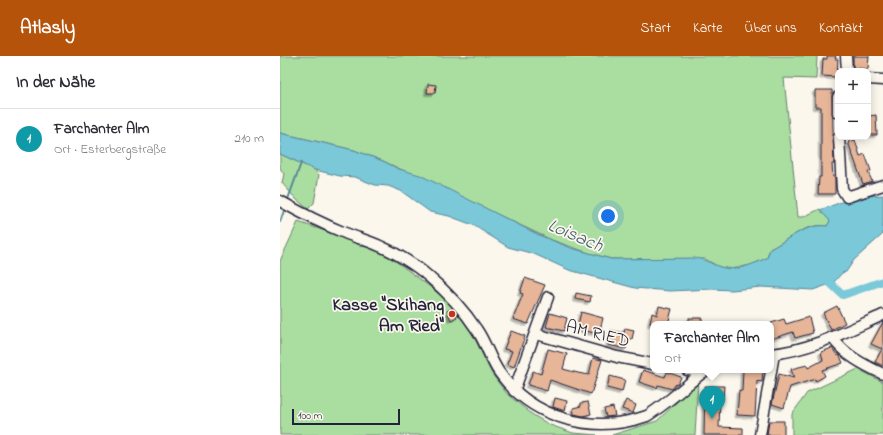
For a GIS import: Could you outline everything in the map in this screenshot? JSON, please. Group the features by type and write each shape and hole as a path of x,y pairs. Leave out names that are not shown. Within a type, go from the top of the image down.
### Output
{"street":[{"path":"846,56 847,68"},
{"path":"871,79 883,80"},
{"path":"839,140 842,189 847,197 883,185"},
{"path":"280,201 346,234 382,247 428,275 459,305 477,330 499,371 514,391 531,407 552,420 576,427 613,428 646,417 672,399 703,373"},
{"path":"514,391 536,334 548,297"},
{"path":"774,354 805,348 883,315"},
{"name":"AM RIED","path":"536,334 650,363"},
{"path":"832,337 838,347 852,357 883,374"},
{"path":"760,435 769,373"}],"green space":[{"path":"280,56 817,56 816,79 784,78 798,217 803,217 820,209 830,221 827,226 820,225 805,229 770,249 767,258 751,265 731,269 719,267 705,259 611,259 589,253 552,240 383,161 354,150 280,133"},
{"path":"280,154 315,170 319,175 314,203 308,209 296,199 282,183 284,174 280,168"},
{"path":"298,222 356,241 390,257 433,289 455,309 473,335 492,374 507,394 533,415 550,425 573,433 597,435 280,435 280,261"},
{"path":"858,369 883,382 883,435 792,435 792,414 807,393"},
{"path":"698,382 695,435 612,435 657,421"}],"water":[{"path":"280,133 354,150 399,169 420,175 539,235 571,248 611,259 695,258 724,268 730,269 743,267 767,258 770,249 797,233 812,227 827,226 830,221 820,210 855,197 883,195 883,234 854,260 846,272 842,273 833,283 813,290 761,287 732,290 712,289 670,291 635,288 569,270 534,254 508,247 473,225 449,216 430,212 401,191 388,186 375,185 355,177 340,176 315,170 280,154"}],"building":[{"path":"827,56 836,56 835,59 838,59 838,68 835,68 835,77 822,76 823,59 827,59"},
{"path":"853,56 869,56 868,68 853,68"},
{"path":"428,84 436,85 435,93 427,93"},
{"path":"815,90 832,90 834,164 832,164 833,177 835,177 835,194 818,194 819,177 821,177 821,107 815,107"},
{"path":"876,115 877,135 871,135 871,116"},
{"path":"855,140 860,156 865,154 871,171 868,172 872,181 863,184 848,142"},
{"path":"525,278 545,285 528,324 513,319 523,294 520,293"},
{"path":"576,293 591,296 590,302 575,299"},
{"path":"659,306 672,309 669,321 651,321 652,313 657,315"},
{"path":"837,306 845,323 831,330 823,313"},
{"name":"Kasse \"Skihang Am Ried\"","path":"452,309 457,317 451,320 447,311"},
{"path":"581,312 603,318 599,334 577,329"},
{"path":"550,313 567,318 564,331 546,327"},
{"path":"809,317 813,333 795,338 793,332 774,338 774,322 784,319 786,324"},
{"path":"689,318 702,318 702,321 689,321"},
{"path":"883,322 883,366 875,362 882,349 871,344"},
{"path":"625,328 634,330 632,339 628,339 626,349 608,345 611,330 624,333"},
{"path":"511,331 525,336 514,367 507,364 512,351 504,349"},
{"path":"832,348 837,355 840,356 843,363 822,370 825,376 816,381 815,379 790,387 784,408 772,404 779,374 794,378 791,369 807,365 808,368 823,360 821,352"},
{"path":"548,349 567,354 563,369 578,373 589,375 593,358 602,360 591,394 550,380 547,391 528,385 533,371 541,374"},
{"path":"643,370 665,377 667,373 670,373 681,377 678,384 676,384 672,389 658,385 657,388 639,382"},
{"path":"743,373 763,373 762,382 757,381 755,416 737,415 739,390 742,391"},
{"path":"610,376 625,380 622,392 607,388"},
{"path":"705,386 724,386 723,400 720,400 719,427 743,428 743,435 704,435"},
{"path":"555,398 567,401 565,411 553,407"},
{"path":"626,400 636,405 633,413 622,409"},
{"path":"588,402 591,414 583,416 574,414 573,408 581,406 581,403"},
{"path":"613,407 615,416 606,417 604,409"},
{"path":"769,421 784,421 784,435 767,435"}],"waterway":[{"path":"287,202 301,163"},
{"path":"280,222 285,208"},
{"path":"823,278 843,295 883,281"}],"place":[{"name":"Kasse \"Skihang Am Ried\"","path":"452,314"},
{"name":"Farchanter Alm","path":"712,419"}],"water label":[{"name":"Loisach","path":"576,234"}]}
